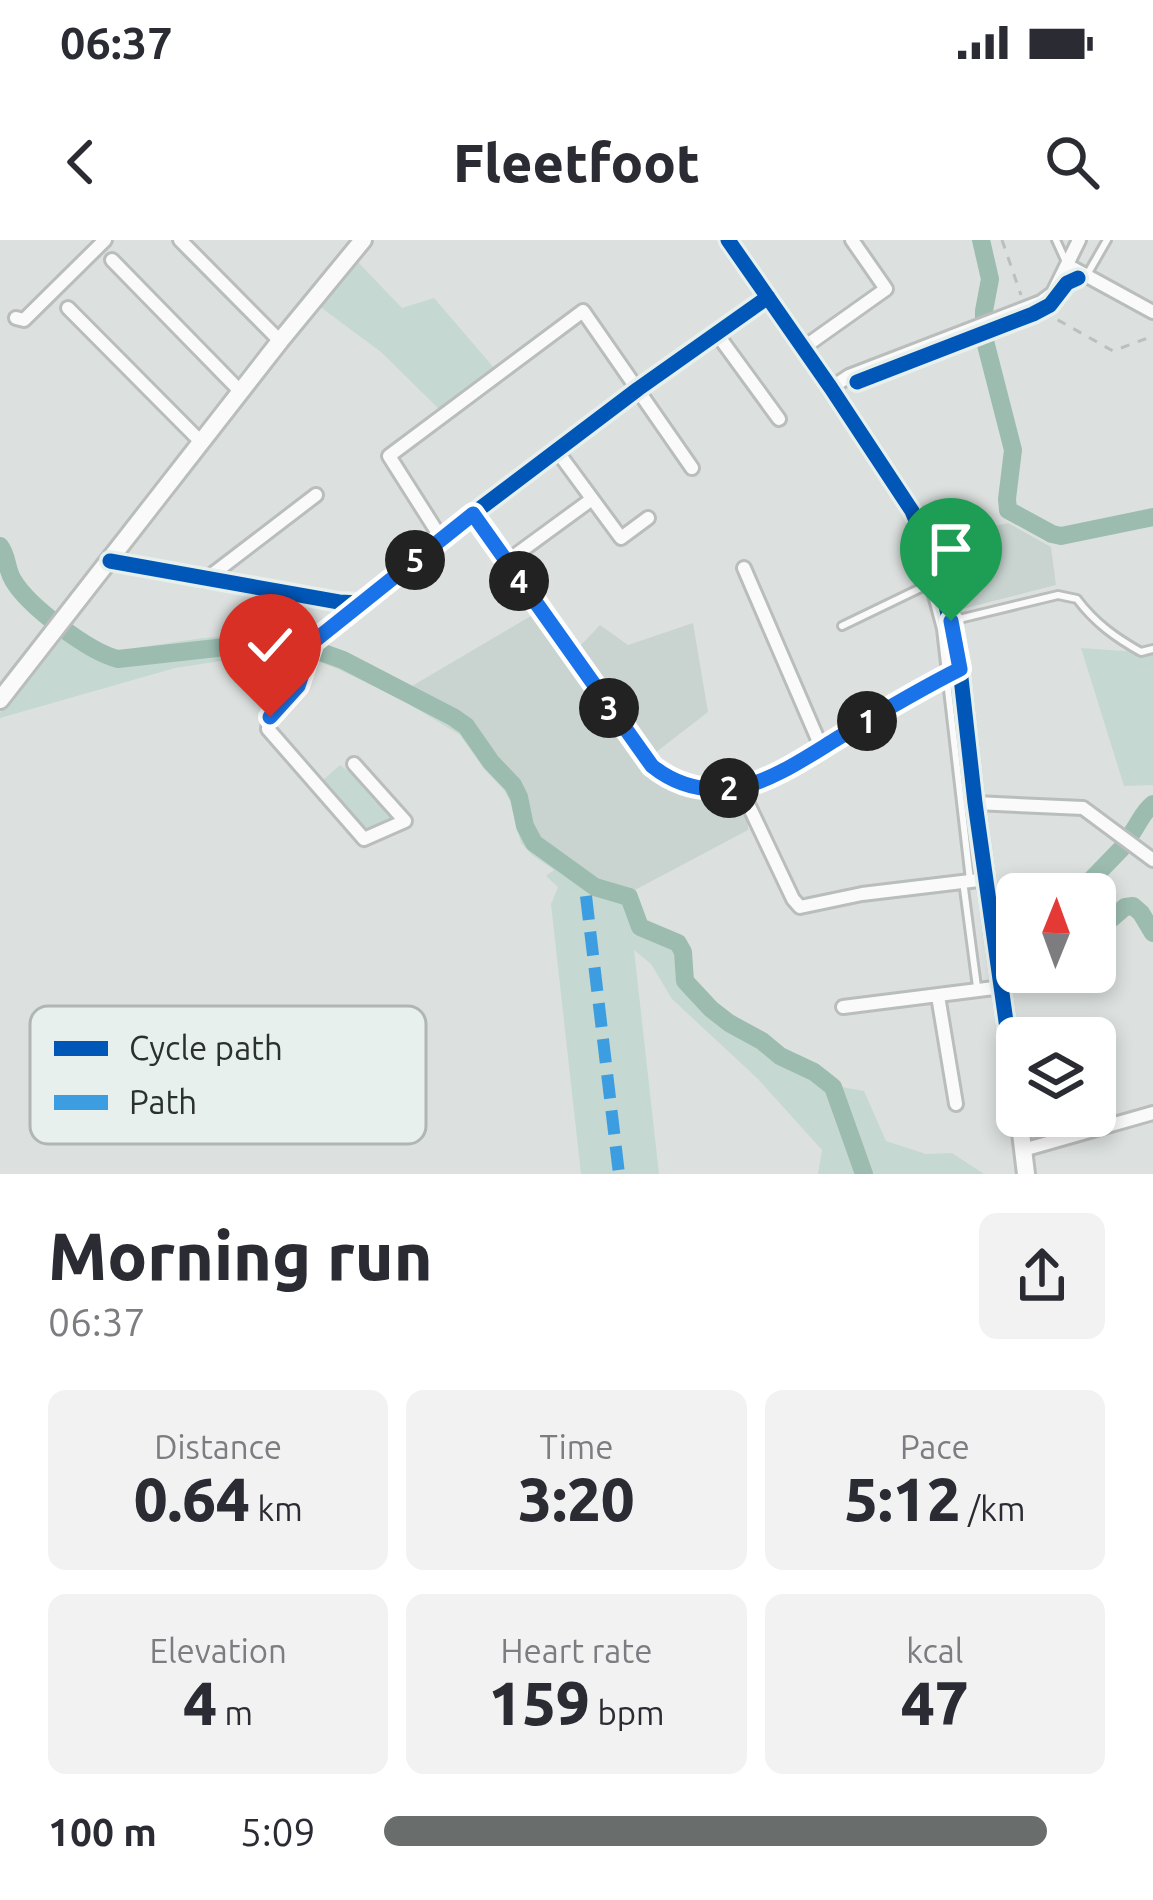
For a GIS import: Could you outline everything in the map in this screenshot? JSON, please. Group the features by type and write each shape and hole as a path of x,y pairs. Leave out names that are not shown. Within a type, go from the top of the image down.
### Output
{"street":[{"path":"16,318 24,320 105,240"},
{"path":"180,240 280,341"},
{"path":"0,700 363,240"},
{"path":"728,240 912,512 939,574 951,621 953,672 975,802 973,880 996,965"},
{"path":"803,348 886,289 852,240"},
{"path":"831,388 849,376 975,327 1039,309 1053,293 1079,240"},
{"path":"112,260 241,392"},
{"path":"1067,265 1153,312"},
{"path":"354,764 405,821 364,839 268,729 270,717 298,686 313,642 441,538 768,297"},
{"path":"68,308 202,443"},
{"path":"441,538 389,456 583,311 692,468"},
{"path":"717,334 779,419"},
{"path":"556,451 621,538 648,518"},
{"path":"205,580 316,495"},
{"path":"506,562 592,499"},
{"path":"473,514 652,766 672,780 698,788 740,787 822,748 953,672"},
{"path":"110,561 361,603"},
{"path":"744,568 822,748"},
{"path":"740,787 800,907 973,880"},
{"path":"975,802 1083,808 1153,860"},
{"path":"844,1007 996,988"},
{"path":"938,996 956,1104"},
{"path":"1023,1150 1153,1113"},
{"path":"1021,1137 1026,1174"}],"lane":[{"path":"1056,240 1067,265"},
{"path":"1087,276 1107,240"},
{"path":"842,626 929,584 953,672 973,880 978,991"},
{"path":"951,621 1058,595 1077,599 1091,618 1141,652 1153,649"}],"path":[{"path":"1002,240 1039,309 1113,351 1153,336"}],"shaded area":[{"path":"355,259 402,308 434,298 495,369 443,413 381,352 319,306"},
{"path":"1008,523 1051,547 1056,585 962,609 938,540"},
{"path":"536,613 628,746 656,776 686,794 749,796 748,830 633,891 596,880 539,838 518,780 482,735 412,686"},
{"path":"68,623 99,646 118,651 238,635 304,638 363,661 457,710 518,780 539,838 596,880 635,892 645,921 685,940 692,978 731,1016 795,1057 828,1071 842,1087 864,1091 886,1141 926,1154 952,1153 984,1174 818,1174 822,1150 758,1079 672,999 651,964 634,950 659,1174 581,1174 551,904 558,887 546,876 554,870 521,843 504,790 460,735 338,669 284,652 281,664 234,659 175,668 0,718"},
{"path":"693,623 708,712 655,753 578,648 600,625 628,645"},
{"path":"1081,648 1153,653 1153,785 1124,786"},
{"path":"340,765 358,773 392,816 390,822 366,833 321,782"}],"waterway":[{"path":"981,240 990,279 984,337 1013,450 1008,510 1061,536 1153,517"},
{"path":"0,546 21,591 45,615 106,655 118,659 271,642 301,645 343,660 466,726 513,785 534,843 595,887 629,897 640,927 678,943 685,981 711,1009 833,1087 864,1174"},
{"path":"1129,837 1153,804"},
{"path":"1098,873 1122,848"},
{"path":"1116,915 1133,906 1153,933"}],"marked path":[{"path":"586,896 619,1174"}],"cycle path":[{"path":"728,240 912,511 939,574 960,669 1005,1017"},
{"path":"857,382 1033,314 1078,278"},
{"path":"110,561 361,603 638,389 768,297"}],"route":[{"path":"270,717 298,686 313,642 473,514 652,766 672,780 698,788 740,787 759,781 960,669 951,621"}]}
